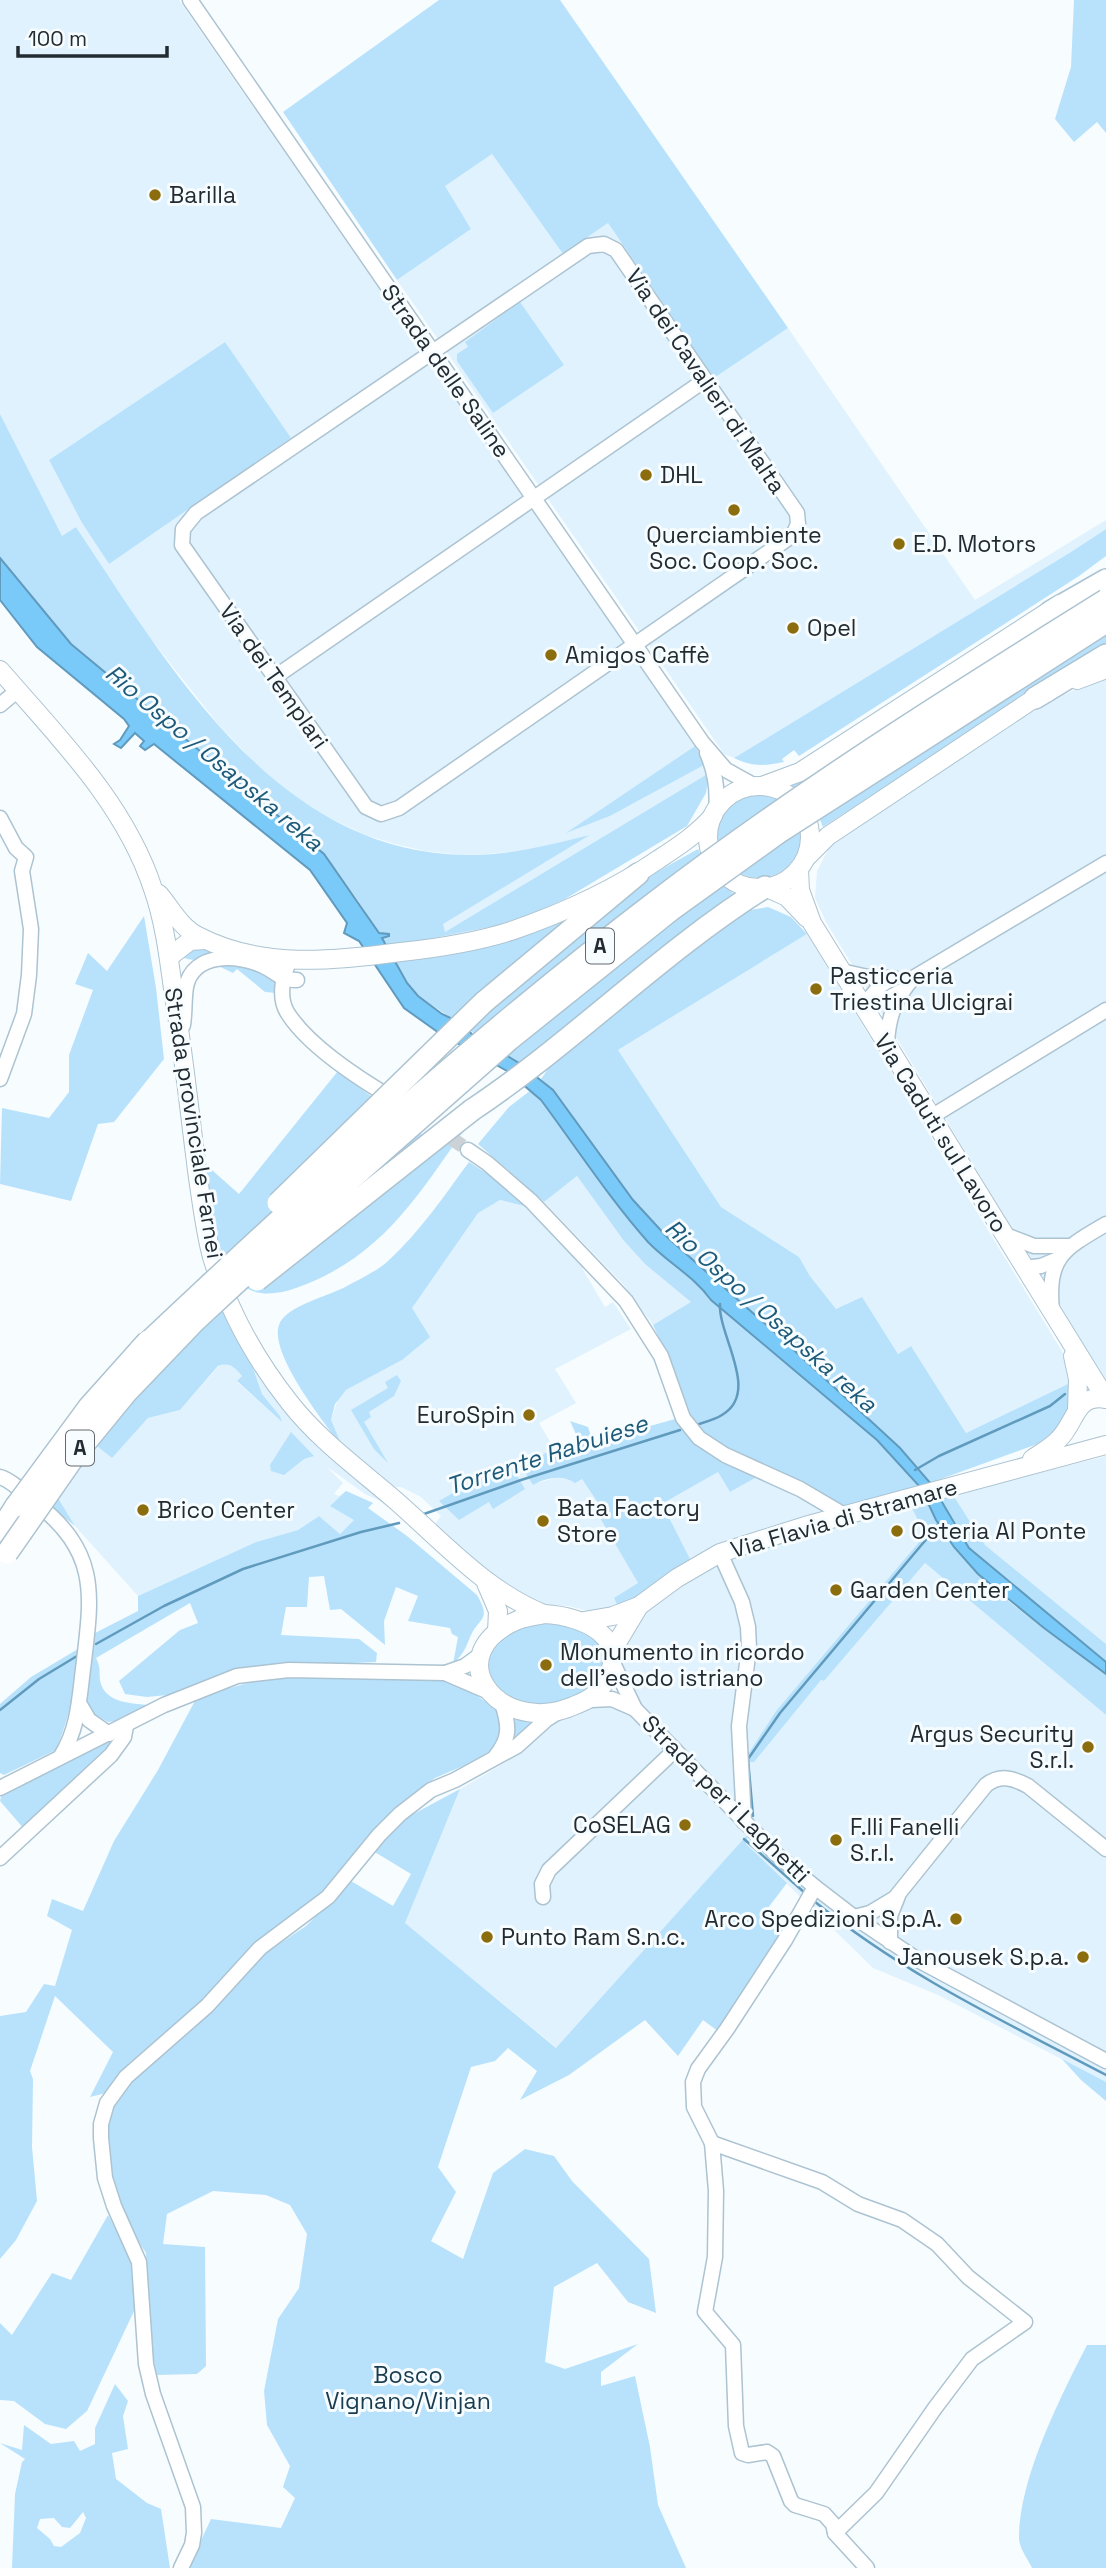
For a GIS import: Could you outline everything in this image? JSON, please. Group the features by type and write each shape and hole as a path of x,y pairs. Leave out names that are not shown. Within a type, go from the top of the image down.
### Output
{"highway":[{"path":"1049,612 1106,580"},
{"name":"A","path":"0,1531 89,1407 139,1351 277,1222 494,1030 655,902 865,752 1106,600"},
{"name":"A","path":"3,1558 76,1454 126,1393 203,1313 279,1242 510,1039 671,910 778,833 1106,622"},
{"path":"1035,698 1106,654"},
{"path":"139,1351 268,1212 484,1002 638,874"},
{"path":"165,1352 472,1110 518,1079 629,987 765,887"}],"main road":[{"path":"153,886 186,929 205,940 262,957 290,960 344,959 412,951 509,932 564,910 638,874 692,837 732,793 800,772 1049,612 1106,570"},
{"path":"714,813 708,838 715,863 726,876 743,885 765,887 786,880 828,836 1035,698 1106,669"},
{"name":"Strada provinciale Farnei","path":"0,670 110,803 153,886 169,957 197,1170 212,1256 249,1342 269,1374 309,1424 506,1597 544,1614"},
{"path":"759,786 777,789 792,797 805,814 810,828 810,843 802,864"},
{"name":"Via Caduti sul Lavoro","path":"802,864 800,890 812,923 1106,1399"},
{"name":"Via Caduti sul Lavoro","path":"765,887 787,897 812,923"},
{"path":"169,957 190,941 205,940"},
{"name":"Via Caduti sul Lavoro","path":"1069,1342 1078,1379 1075,1413"},
{"path":"1075,1413 1090,1399 1106,1399"},
{"name":"Via Flavia di Stramare","path":"1020,1467 1059,1440 1075,1413"},
{"name":"Via Flavia di Stramare","path":"1075,1413 1076,1434 1089,1445 1102,1446"},
{"name":"Via Flavia di Stramare","path":"480,1655 497,1632 519,1619 544,1614 563,1615 584,1621 613,1616 639,1606 677,1578 720,1553 805,1526 1102,1446"},
{"name":"Strada provinciale Farnei","path":"485,1580 498,1611 497,1632"},
{"name":"Via Flavia di Stramare","path":"496,1698 521,1712 541,1713 562,1710 591,1700 609,1674 612,1656 639,1606"},
{"path":"584,1621 601,1634 612,1656"},
{"path":"480,1655 480,1675 496,1698"}],"street":[{"name":"Strada delle Saline","path":"190,0 702,742 726,769 759,786"},
{"name":"Via dei Cavalieri di Malta","path":"432,352 588,246 604,244 616,250 797,513 798,524 793,535 636,646"},
{"name":"Via dei Templari","path":"432,352 196,513 183,529 182,545 366,807 381,814 399,808 636,646"},
{"path":"275,677 705,380"},
{"path":"0,705 18,690"},
{"name":"Strada delle Saline","path":"702,742 714,773 717,797 714,813"},
{"path":"0,818 16,848 26,857 22,871 31,929 24,1014 0,1079"},
{"path":"887,1044 888,1022 902,991 913,978 1099,871 1106,863"},
{"path":"169,957 185,963 202,963 221,958 249,962 262,965 290,979"},
{"path":"290,960 290,979 283,999 286,1010 292,1017 313,1040 349,1071 451,1138"},
{"path":"182,1044 186,987 202,963"},
{"path":"841,971 868,977 913,978"},
{"path":"863,1006 880,986 892,978"},
{"path":"863,1006 902,991"},
{"path":"931,1117 1106,1010"},
{"path":"468,1150 526,1196 626,1301 661,1356 683,1418 699,1438 725,1455 800,1489 846,1516"},
{"path":"1024,1268 1070,1246 1106,1224"},
{"path":"1003,1234 1054,1253"},
{"path":"1053,1315 1054,1253"},
{"path":"0,1477 65,1528 77,1546 86,1570 90,1597 89,1621 79,1703 75,1727 61,1758"},
{"path":"720,1553 742,1602 748,1628 749,1648 739,1727 744,1822"},
{"name":"Via Flavia di Stramare","path":"0,1788 164,1705 225,1681 262,1672 289,1670 445,1673 465,1666 480,1655"},
{"name":"Strada per i Laghetti","path":"612,1656 635,1709 776,1854 815,1887 890,1942 937,1971 1106,2061"},
{"name":"Via Flavia di Stramare","path":"445,1673 496,1698"},
{"path":"492,1760 503,1747 508,1735 508,1722 496,1698"},
{"name":"Strada per i Laghetti","path":"591,1700 612,1699 635,1709"},
{"path":"75,1727 76,1735 88,1744 91,1729 79,1703"},
{"path":"182,2566 192,2545 193,2507 153,2394 146,2364 139,2262 114,2206 103,2166 101,2138 104,2111 112,2094 127,2077 207,2006 253,1955 275,1936 311,1912 335,1890 393,1820 431,1790 517,1746 547,1718 562,1710"},
{"path":"89,1720 109,1734"},
{"path":"0,1858 111,1755 124,1737 126,1726"},
{"path":"543,1897 542,1884 549,1870 675,1750"},
{"path":"854,1917 876,1910 898,1895 986,1785 1001,1777 1018,1780 1028,1786 1106,1849"},
{"path":"815,1887 785,1940 696,2073 692,2087 692,2100 712,2143 717,2230 713,2276 705,2312 733,2344 736,2426 742,2453 748,2455 767,2452 773,2456 795,2505 824,2514 836,2529 835,2533 867,2568"},
{"path":"890,1942 890,1916 898,1895"},
{"path":"712,2143 822,2182 858,2204 902,2220 937,2244 968,2277 1025,2322 972,2359 876,2493 835,2533"}],"shaded area":[{"path":"0,0 179,0 695,746 568,832 610,816 706,764 709,773 445,932 442,924 587,837 534,849 488,854 463,855 425,851 363,834 318,812 288,792 253,761 218,724 147,634 76,527 62,537 0,414","holes":["225,342 109,564 82,523 49,460"]},
{"path":"492,154 563,254 608,223 714,378 788,328 975,600 1106,520 1106,529 734,758 724,754 397,280 471,229 444,186"},
{"path":"1106,676 1106,1383 826,922 815,898 817,871 829,848 848,830 1045,703"},
{"path":"807,934 1069,1366 1072,1382 966,1433 911,1346 898,1354 862,1298 836,1309 799,1257 721,1207 618,1050"},
{"path":"577,1176 624,1241 645,1264 692,1302 653,1325 623,1284 544,1202"},
{"path":"500,1200 524,1206 587,1264 582,1268 605,1307 613,1302 631,1329 555,1369 576,1403 539,1423 554,1448 523,1467 533,1484 555,1478 582,1479 604,1513 600,1516 638,1583 619,1608 592,1612 568,1606 538,1605 515,1596 434,1525 441,1516 421,1497 401,1487 394,1487 410,1505 342,1446 331,1420 339,1396 346,1390 402,1360 411,1308 478,1212"},
{"path":"250,1359 387,1504 365,1494 326,1466 343,1483 334,1494 339,1496 346,1491 373,1503 340,1534 319,1516 298,1530 256,1542 138,1596 75,1526 58,1498 98,1446 112,1458 148,1418 180,1410 219,1366 226,1363 242,1376 237,1382 281,1421 262,1394"},
{"path":"1106,1456 1106,1644 985,1545 953,1495"},
{"path":"718,1472 730,1492 757,1477 824,1511 822,1516 691,1561 661,1505"},
{"path":"911,1506 926,1534 776,1711 744,1762 821,1680 824,1681 925,1563 1106,1715 1106,2082 938,1995 873,1968 746,1844 747,1836 557,2048 404,1923 460,1789 515,1757 554,1723 597,1703 623,1697 614,1682 630,1629 643,1612 687,1579 718,1561 780,1541"}],"green space":[{"path":"439,0 560,0 788,328 714,378 608,223 563,254 492,154 445,186 471,229 397,280 283,112"},
{"path":"1074,0 1106,0 1106,133 1097,122 1074,142 1055,119 1071,67"},
{"path":"520,302 564,365 493,413 457,361 457,354 468,347 465,342"},
{"path":"225,342 291,438 109,564 82,523 49,460"},
{"path":"0,414 62,536 76,527 149,636 190,691 234,742 283,787 337,822 398,846 481,855 528,849 590,835 443,924 445,932 709,773 706,793 687,826 565,899 495,926 418,941 412,951 580,912 592,921 653,874 698,849 710,873 735,895 519,1063 418,996 407,983 387,945 359,902 324,854 71,643 0,558"},
{"path":"1106,529 1106,556 1079,576 799,756 794,750 782,759 784,762 764,765 734,758 1071,552"},
{"path":"1106,588 1106,648 1038,688 823,827 811,804 791,786"},
{"path":"695,746 706,764 610,816 566,833"},
{"path":"759,794 782,801 794,813 801,836 794,859 782,871 759,878 736,871 724,859 717,836 724,813 736,801"},
{"path":"768,907 791,917 807,934 618,1050 721,1207 799,1257 836,1309 862,1297 898,1354 911,1346 966,1433 1072,1382 1064,1423 1043,1442 930,1483 900,1448 667,1237 633,1200 553,1090 541,1079 553,1062 744,911"},
{"path":"144,916 164,1059 114,1122 98,1124 71,1201 0,1184 2,1108 49,1118 69,1092 69,1055 93,990 75,984 88,953 107,971"},
{"path":"189,947 221,950 192,960 182,957"},
{"path":"229,963 265,971 278,983 276,993 265,992 237,969 233,973 214,964"},
{"path":"338,1071 439,1148 470,1122 416,1198 376,1241 353,1259 327,1275 296,1288 275,1293 254,1291 241,1284 225,1261 211,1209 204,1163 239,1194"},
{"path":"531,1090 648,1242 697,1284 711,1300 877,1440 921,1488 842,1507 702,1435 686,1416 667,1355 653,1325 691,1302 645,1264 624,1241 577,1176 544,1202 478,1144 509,1107"},
{"path":"469,1162 497,1180 524,1206 500,1200 478,1213 412,1308 430,1337 402,1360 346,1390 335,1404 331,1420 342,1446 290,1370 278,1337 279,1325 283,1318 298,1307 347,1286 388,1261 421,1226"},
{"path":"204,1273 250,1359 262,1394 282,1422 237,1381 242,1376 234,1368 229,1365 218,1366 180,1410 148,1418 112,1458 97,1446 58,1498 75,1526 21,1483 116,1367"},
{"path":"397,1375 401,1381 394,1396 369,1412 371,1417 364,1422 388,1463 374,1449 351,1410 388,1388 385,1382"},
{"path":"675,1419 701,1448 757,1477 730,1492 718,1472 662,1504 691,1561 619,1608 614,1598 638,1583 599,1516 604,1512 582,1479 575,1483 554,1478 533,1485 522,1467 559,1445 562,1449 580,1443 570,1421 588,1427 593,1442"},
{"path":"291,1432 314,1456 304,1459 284,1475 271,1471 270,1465"},
{"path":"508,1461 525,1489 493,1509 489,1502 459,1520 439,1501"},
{"path":"346,1491 373,1503 368,1508 407,1536 477,1595 484,1610 483,1618 453,1664 458,1637 452,1634 450,1628 408,1621 418,1596 396,1587 384,1621 385,1645 341,1609 330,1610 324,1576 309,1577 307,1607 286,1607 281,1635 359,1639 377,1653 376,1662 254,1667 221,1675 178,1694 147,1697 125,1694 119,1681 180,1630 198,1623 190,1603 96,1658 102,1688 107,1693 119,1700 148,1705 118,1721 108,1722 95,1715 85,1699 95,1633 138,1611 138,1596 256,1542 298,1530 319,1516 340,1534 354,1520 330,1506"},
{"path":"953,1495 985,1545 1106,1644 1106,1662 969,1548 940,1500"},
{"path":"928,1503 961,1555 982,1577 1031,1619 1106,1674 1106,1715 925,1563 824,1681 821,1680 754,1762 743,1762 776,1711 925,1535 911,1506"},
{"path":"538,1622 577,1625 599,1638 605,1649 606,1668 597,1684 582,1695 553,1706 513,1702 485,1677 491,1647 510,1632"},
{"path":"78,1649 72,1701 56,1750 4,1775 0,1773 0,1704 31,1677"},
{"path":"306,1675 442,1680 467,1689 498,1710 500,1725 497,1746 475,1761 435,1778 397,1807 361,1846 340,1878 301,1911 268,1932 204,1999 129,2063 106,2093 90,2097 113,2052 55,1996 30,2071 33,2079 32,2147 37,2201 16,2240 0,2259 0,2016 26,2012 44,1984 55,1986 72,1930 47,1916 52,1899 83,1911 114,1841 158,1770 197,1697 255,1681"},
{"path":"510,1715 521,1720 539,1720 513,1743"},
{"path":"116,1738 112,1750 25,1830 0,1801 2,1793"},
{"name":"Bosco Vignano/Vinjan","path":"460,1789 405,1923 556,2048 748,1834 746,1844 787,1883 761,1917 781,1935 719,2032 703,2020 678,2056 645,2020 569,2075 520,2100 537,2071 508,2048 495,2061 471,2067 438,2167 456,2192 431,2241 463,2259 493,2173 525,2149 554,2156 572,2181 649,2259 656,2313 628,2302 597,2263 554,2287 545,2362 565,2369 638,2344 601,2372 601,2386 635,2376 650,2447 658,2505 686,2568 188,2568 211,2519 281,2528 295,2498 283,2487 290,2466 267,2425 264,2391 278,2319 299,2288 307,2234 290,2205 266,2195 213,2191 167,2214 163,2244 205,2247 206,2366 197,2374 157,2375 150,2341 146,2253 134,2235 115,2189 107,2146 109,2112 130,2081 206,2017 255,1960 306,1926 351,1881 393,1906 411,1874 373,1851 404,1819"},
{"path":"1062,2059 1106,2082 1106,2101 1081,2080"},
{"path":"108,2215 130,2256 135,2309 87,2411 66,2429 45,2424 14,2401 0,2400 0,2323 12,2335 52,2273 71,2280"},
{"path":"1087,2345 1106,2345 1106,2568 1032,2568 1019,2542 1026,2490 1043,2439"},
{"path":"115,2384 128,2401 123,2416 128,2449 112,2453 116,2479 147,2503 161,2509 170,2568 12,2568 15,2494 25,2459 0,2443 22,2450 24,2425 51,2444 74,2441 80,2451 95,2444 95,2428","holes":["83,2512 86,2518 80,2533 61,2547 54,2546 37,2528 40,2519 54,2518 62,2527 70,2528"]}],"water":[{"path":"0,558 71,644 324,854 379,933 389,934 382,938 407,983 418,996 442,1014 459,1022 474,1036 519,1063 553,1090 633,1200 667,1237 900,1448 932,1485 969,1548 1106,1662 1106,1674 978,1574 954,1547 936,1520 921,1488 877,1440 711,1300 697,1284 648,1242 606,1190 541,1100 507,1071 439,1033 404,1008 359,941 344,933 347,923 310,870 154,744 145,750 140,746 144,741 135,733 121,748 114,744 129,726 37,647 0,600"}],"waterway":[{"name":"Torrente Rabuiese","path":"696,1425 722,1415 733,1405 738,1392 735,1363 721,1317 720,1304"},
{"path":"915,1470 939,1456 1050,1406 1065,1394"},
{"name":"Torrente Rabuiese","path":"424,1514 680,1430"},
{"path":"935,1528 940,1522"},
{"name":"Torrente Rabuiese","path":"96,1644 164,1606 243,1569 361,1532 399,1523"},
{"path":"753,1816 748,1759 780,1713 929,1536"},
{"name":"Torrente Rabuiese","path":"0,1710 39,1679 77,1656"},
{"path":"744,1839 805,1893"},
{"path":"814,1901 883,1952 919,1974 1106,2075"}],"tunnel":[{"path":"451,1138 468,1150"}],"place":[{"name":"Barilla","path":"155,195"},
{"name":"DHL","path":"646,475"},
{"name":"Querciambiente Soc. Coop. Soc.","path":"734,510"},
{"name":"E.D. Motors","path":"899,544"},
{"name":"Opel","path":"793,628"},
{"name":"Amigos Caffè","path":"551,655"},
{"name":"Pasticceria Triestina Ulcigrai","path":"816,989"},
{"name":"EuroSpin","path":"529,1415"},
{"name":"Brico Center","path":"143,1510"},
{"name":"Bata Factory Store","path":"543,1521"},
{"name":"Osteria Al Ponte","path":"897,1531"},
{"name":"Garden Center","path":"836,1590"},
{"name":"Monumento in ricordo dell'esodo istriano","path":"546,1665"},
{"name":"Argus Security S.r.l.","path":"1088,1747"},
{"name":"CoSELAG","path":"685,1825"},
{"name":"F.lli Fanelli S.r.l.","path":"836,1840"},
{"name":"Arco Spedizioni S.p.A.","path":"956,1919"},
{"name":"Punto Ram S.n.c.","path":"487,1937"},
{"name":"Janousek S.p.a.","path":"1083,1957"}],"water label":[{"name":"Rio Ospo / Osapska reka","path":"214,758"},
{"name":"Rio Ospo / Osapska reka","path":"771,1316"}]}
